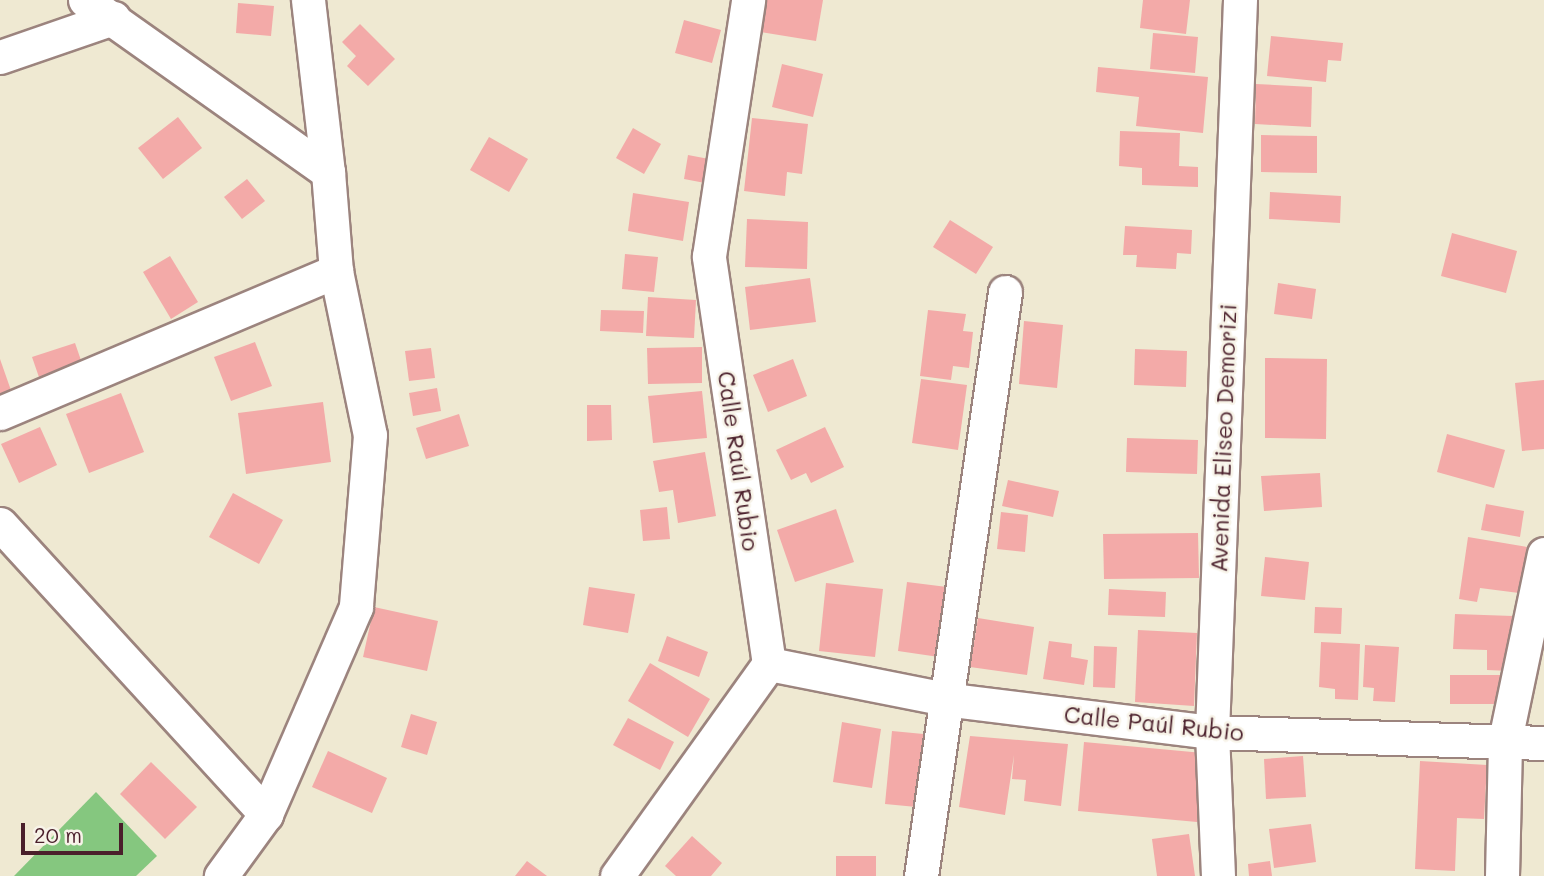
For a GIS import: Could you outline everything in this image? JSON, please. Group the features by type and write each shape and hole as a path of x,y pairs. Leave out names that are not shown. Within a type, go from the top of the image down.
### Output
{"street":[{"path":"85,0 328,172"},
{"path":"238,869 266,814 356,607 370,435 336,271 328,172 308,0"},
{"name":"Calle Raúl Rubio","path":"748,0 709,257 769,664"},
{"name":"Avenida Eliseo Demorizi","path":"1218,876 1212,732 1240,0"},
{"path":"0,57 113,18"},
{"path":"0,413 336,271"},
{"path":"921,876 951,700 1005,292"},
{"path":"0,524 266,814"},
{"path":"1502,876 1505,740 1544,554"},
{"path":"617,876 769,664"},
{"name":"Calle Paúl Rubio","path":"769,664 951,700 1212,732 1544,743"}],"green space":[{"path":"96,792 157,856 136,876 14,876"}],"building":[{"path":"765,0 823,0 816,41 760,32"},
{"path":"1143,0 1190,0 1186,34 1140,28"},
{"path":"238,3 274,6 271,36 236,33"},
{"path":"684,20 721,30 712,63 675,53"},
{"path":"360,24 395,59 368,86 347,66 356,56 342,42"},
{"path":"1153,33 1198,37 1195,73 1150,69"},
{"path":"1271,36 1343,43 1341,61 1328,60 1326,82 1267,76"},
{"path":"782,64 823,74 813,117 772,107"},
{"path":"1098,67 1208,77 1203,133 1136,126 1139,97 1096,92"},
{"path":"1256,84 1312,87 1311,127 1255,124"},
{"path":"178,117 202,148 163,179 138,148"},
{"path":"752,118 808,124 802,174 787,172 785,196 744,191"},
{"path":"633,128 661,144 644,174 616,158"},
{"path":"1120,131 1180,133 1179,166 1198,167 1198,187 1142,185 1142,168 1119,166"},
{"path":"1261,135 1317,136 1317,173 1261,172"},
{"path":"489,137 528,159 509,192 470,170"},
{"path":"688,155 709,159 705,183 684,179"},
{"path":"247,179 265,201 242,219 224,197"},
{"path":"1270,192 1341,196 1340,223 1269,219"},
{"path":"633,193 689,202 683,241 628,231"},
{"path":"747,219 808,222 807,269 745,267"},
{"path":"950,220 993,247 976,274 933,247"},
{"path":"1125,226 1192,230 1191,254 1177,253 1176,269 1136,267 1137,255 1123,255"},
{"path":"1452,233 1517,251 1506,293 1441,276"},
{"path":"625,254 658,257 654,292 622,289"},
{"path":"170,256 198,302 171,319 143,272"},
{"path":"810,278 816,322 750,330 745,287"},
{"path":"1278,283 1316,289 1312,319 1274,314"},
{"path":"648,297 696,300 694,338 646,336"},
{"path":"601,310 644,311 643,333 600,331"},
{"path":"928,310 966,314 963,331 973,332 969,368 953,366 951,380 920,376"},
{"path":"1024,321 1063,325 1057,388 1019,384"},
{"path":"255,342 272,386 231,401 214,357"},
{"path":"75,343 84,369 41,383 32,357"},
{"path":"702,347 702,383 648,384 647,348"},
{"path":"431,348 435,378 409,381 405,351"},
{"path":"1135,349 1187,351 1186,387 1134,385"},
{"path":"1265,358 1327,359 1326,439 1265,438"},
{"path":"0,359 14,399 0,403"},
{"path":"793,359 807,396 768,412 753,375"},
{"path":"921,379 967,385 958,450 912,443"},
{"path":"1544,380 1544,449 1522,451 1515,383"},
{"path":"437,388 441,411 413,416 409,393"},
{"path":"702,391 707,438 653,443 648,396"},
{"path":"121,393 144,452 89,473 66,414"},
{"path":"323,402 331,462 246,474 238,413"},
{"path":"587,405 611,405 612,440 587,441"},
{"path":"459,414 469,446 426,459 416,428"},
{"path":"40,427 57,465 19,483 1,444"},
{"path":"825,427 844,467 811,483 806,473 791,480 776,450"},
{"path":"1447,434 1505,450 1494,488 1437,472"},
{"path":"1127,438 1198,440 1197,474 1126,472"},
{"path":"705,452 716,516 678,523 673,490 659,492 653,461"},
{"path":"1320,473 1322,507 1264,511 1261,476"},
{"path":"1008,480 1059,491 1053,517 1002,506"},
{"path":"233,493 283,520 259,564 209,537"},
{"path":"1486,504 1524,511 1520,537 1481,530"},
{"path":"667,507 670,539 643,541 640,510"},
{"path":"836,509 854,562 795,582 777,530"},
{"path":"1001,512 1028,515 1025,552 997,549"},
{"path":"1198,533 1199,578 1104,579 1103,534"},
{"path":"1468,537 1527,547 1519,593 1480,588 1477,602 1459,599"},
{"path":"1265,557 1309,562 1305,600 1261,596"},
{"path":"907,582 947,587 939,657 898,651"},
{"path":"826,583 883,589 875,657 819,651"},
{"path":"589,587 635,594 628,633 583,625"},
{"path":"1109,589 1166,592 1165,617 1108,615"},
{"path":"374,607 438,621 427,671 363,657"},
{"path":"1315,607 1342,608 1341,634 1314,633"},
{"path":"1455,614 1513,616 1511,671 1487,670 1487,650 1453,649"},
{"path":"978,618 1034,627 1027,675 970,667"},
{"path":"1138,630 1197,633 1194,706 1135,702"},
{"path":"667,636 708,652 699,677 658,661"},
{"path":"1049,641 1072,644 1071,657 1088,660 1084,685 1043,679"},
{"path":"1321,642 1360,644 1358,700 1335,699 1335,689 1319,687"},
{"path":"1365,645 1399,647 1395,702 1373,701 1374,688 1363,687"},
{"path":"1094,646 1117,647 1115,688 1093,687"},
{"path":"650,663 710,699 688,737 628,701"},
{"path":"1450,675 1504,675 1504,704 1450,704"},
{"path":"411,714 437,722 427,755 401,747"},
{"path":"628,718 674,742 660,770 613,745"},
{"path":"842,722 881,729 872,788 833,782"},
{"path":"892,731 934,735 927,808 885,804"},
{"path":"970,736 1068,744 1061,806 1024,801 1026,780 1012,779 1014,755 1005,815 959,807"},
{"path":"1084,742 1203,753 1197,822 1078,811"},
{"path":"328,751 387,778 372,813 312,787"},
{"path":"1303,756 1306,797 1266,799 1264,759"},
{"path":"1420,761 1487,765 1484,819 1457,818 1455,871 1415,869"},
{"path":"151,762 197,807 165,839 120,794"},
{"path":"1311,824 1316,862 1274,868 1269,829"},
{"path":"1189,834 1195,876 1157,876 1152,839"},
{"path":"692,836 722,863 711,876 676,876 665,866"},
{"path":"836,856 876,856 876,876 836,876"},
{"path":"527,861 547,876 515,876"},
{"path":"1270,861 1272,876 1249,876 1248,864"}]}
